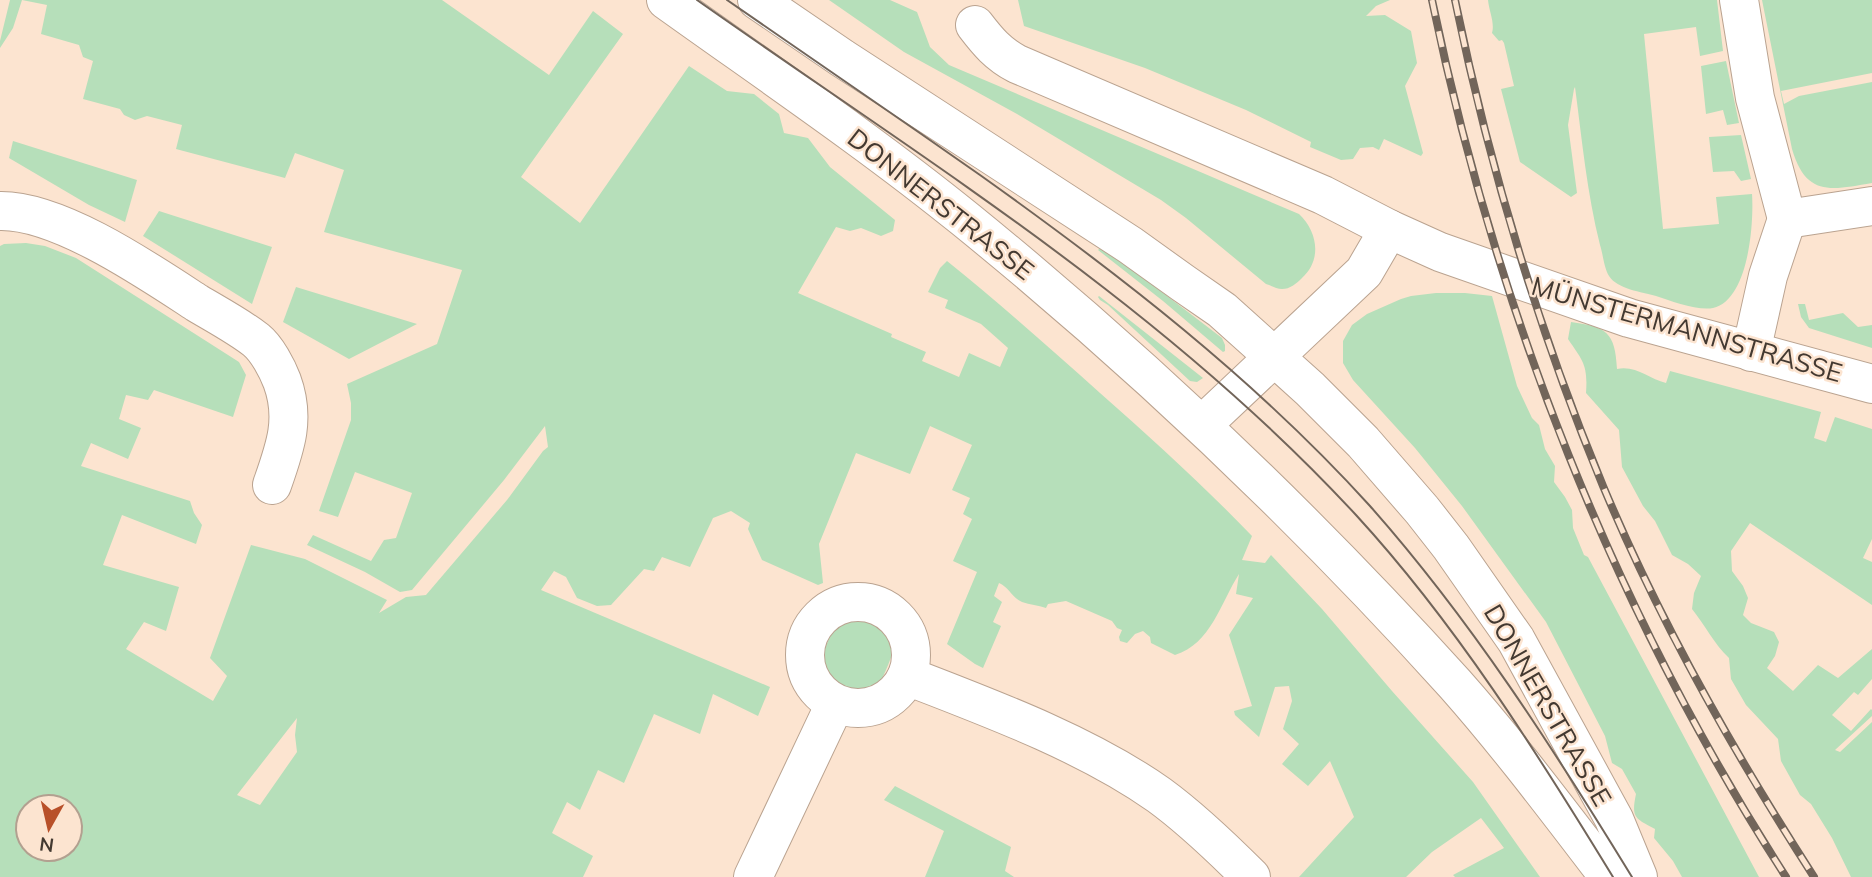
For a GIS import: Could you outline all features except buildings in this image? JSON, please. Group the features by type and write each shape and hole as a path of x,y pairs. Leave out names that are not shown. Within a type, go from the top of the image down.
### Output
{"street":[{"name":"DONNERSTRASSE","path":"666,0 962,216 1040,281 1202,425 1312,534 1456,686 1609,877"},
{"name":"DONNERSTRASSE","path":"757,0 1130,245 1222,310 1310,389 1392,475 1429,520 1516,640 1614,819 1638,877"},
{"path":"1739,0 1755,97 1787,219 1768,276 1751,352"},
{"path":"975,25 1002,56 1017,64 1298,184 1390,229 1364,272 1202,425"},
{"path":"1787,219 1872,206"},
{"path":"0,211 44,218 84,235 177,289 259,342 282,380 289,408 289,428 272,485"},
{"name":"MÜNSTERMANNSTRASSE","path":"1390,229 1440,252 1592,306 1872,384"},
{"path":"861,602 882,608 904,627 910,642 912,657 907,676 893,695 871,706 859,708 835,704 817,689 808,673 806,648 811,632 827,612 842,605 861,602"},
{"path":"907,676 1046,733 1110,764 1181,812 1251,877"},
{"path":"753,877 835,704"}],"green space":[{"path":"10,0 22,0 13,28 0,48"},
{"path":"22,0 442,0 549,75 593,11 623,34 521,177 580,223 689,66 727,91 754,94 779,114 784,133 808,138 830,167 895,220 893,231 881,236 861,228 850,231 836,227 798,293 892,334 891,337 926,352 922,361 959,377 969,353 1000,367 1008,348 981,324 945,308 948,300 928,292 940,268 947,261 1119,410 1234,517 1252,536 1242,560 1265,563 1271,555 1322,609 1473,782 1540,877 1453,875 1504,848 1481,818 1432,852 1406,877 1299,877 1354,817 1330,761 1308,786 1282,764 1299,744 1283,729 1292,701 1289,686 1275,687 1259,737 1235,715 1234,711 1252,706 1229,635 1253,598 1236,594 1239,574 1206,632 1198,642 1175,655 1151,643 1150,637 1143,631 1135,634 1127,643 1120,641 1122,630 1112,621 1066,601 1048,604 1046,608 1022,602 999,583 994,596 1002,602 993,622 1001,626 983,668 947,644 977,572 953,561 972,519 963,514 970,498 952,490 972,445 930,426 910,474 856,453 819,544 823,583 818,585 762,560 748,529 750,523 731,511 713,518 690,567 662,557 654,571 644,569 611,605 597,606 577,598 566,577 554,571 541,590 770,687 758,716 713,694 700,734 654,714 624,783 598,770 580,810 567,802 552,833 593,856 583,877 0,877 0,246 26,243 45,246 76,258 239,362 246,375 233,417 154,390 148,400 126,395 119,419 141,428 128,459 91,443 81,466 190,501 202,525 196,544 122,515 103,565 179,587 166,631 144,622 126,649 213,701 227,676 210,658 251,545 305,559 387,600 379,613 406,597 426,595 548,447 545,426 504,480 412,590 400,592 307,545 313,535 371,561 384,540 396,538 412,493 355,472 338,517 319,511 351,420 347,384 437,344 462,270 324,232 344,170 295,153 285,178 176,149 182,125 147,116 135,120 124,115 120,109 83,99 93,61 83,57 79,45 41,34 47,5","holes":["297,718 297,752 260,805 237,795"]},
{"path":"829,0 890,0 917,12 930,47 949,65 1299,214 1314,237 1313,263 1293,286 1280,289 1266,284 1161,200 1017,114 904,52"},
{"path":"1018,0 1390,0 1376,6 1366,16 1385,15 1411,31 1417,63 1405,86 1423,153 1421,156 1384,139 1379,150 1373,147 1360,148 1353,159 1341,160 1310,147 1311,142 1246,110 1145,68 1024,26"},
{"path":"1488,0 1717,0 1723,51 1700,56 1696,27 1644,34 1663,229 1719,224 1716,197 1752,194 1752,222 1747,258 1735,291 1725,302 1707,309 1692,307 1624,287 1609,276 1592,206 1575,87 1568,125 1577,193 1571,197 1520,162 1501,89 1514,86 1504,43 1492,33"},
{"path":"1762,0 1872,0 1872,73 1781,91 1784,104 1799,96 1872,82 1872,183 1822,187 1805,176 1798,165 1792,149"},
{"path":"1726,61 1739,123 1727,125 1723,110 1706,114 1701,66"},
{"path":"1741,135 1751,179 1741,181 1734,171 1713,172 1709,137"},
{"path":"13,141 137,180 125,222 89,205 9,158"},
{"path":"159,211 272,247 252,304 143,236"},
{"path":"1101,247 1222,338 1225,351 1098,250"},
{"path":"296,287 417,324 349,359 283,322"},
{"path":"1436,293 1492,296 1517,386 1532,418 1539,425 1545,449 1555,466 1554,482 1572,510 1573,528 1584,555 1588,557 1759,877 1682,877 1654,838 1655,829 1636,816 1636,794 1622,769 1612,763 1605,736 1546,622 1462,506 1415,448 1353,380 1343,363 1343,341 1352,325 1367,314 1401,299"},
{"path":"1099,296 1203,378 1197,382 1190,381 1100,300"},
{"path":"1798,304 1805,304 1809,320 1843,313 1858,327 1872,325 1872,348 1809,328 1801,317"},
{"path":"1571,322 1593,326 1607,334 1614,347 1617,369 1630,369 1666,383 1670,371 1821,412 1814,438 1826,442 1835,417 1872,429 1872,539 1863,558 1872,562 1872,605 1750,523 1731,551 1732,571 1748,598 1743,615 1751,623 1774,632 1779,642 1775,656 1767,668 1793,691 1818,665 1838,678 1872,649 1872,679 1858,695 1854,692 1832,715 1851,731 1872,710 1872,716 1835,750 1840,752 1872,722 1872,877 1851,877 1832,838 1811,804 1800,795 1781,761 1778,739 1746,705 1731,679 1729,658 1692,609 1694,593 1701,576 1672,555 1622,467 1619,430 1586,393 1583,364 1568,339"},
{"path":"846,616 863,620 888,632 895,647 880,682 871,692 862,696 825,680 820,672 819,662 835,625"},
{"path":"895,786 1011,847 1005,871 1014,877 925,877 944,831 884,800"}],"tram line":[{"path":"697,0 1040,240 1204,369 1282,440 1356,515 1428,600 1524,736 1613,877"},
{"path":"727,0 980,175 1134,290 1233,372 1326,459 1407,549 1476,639 1541,733 1632,877"}],"railway":[{"path":"1432,0 1490,231 1527,344 1568,455 1615,564 1667,671 1724,775 1786,877"},
{"path":"1455,0 1483,124 1517,246 1557,367 1603,486 1649,587 1700,686 1755,783 1814,877"}]}
